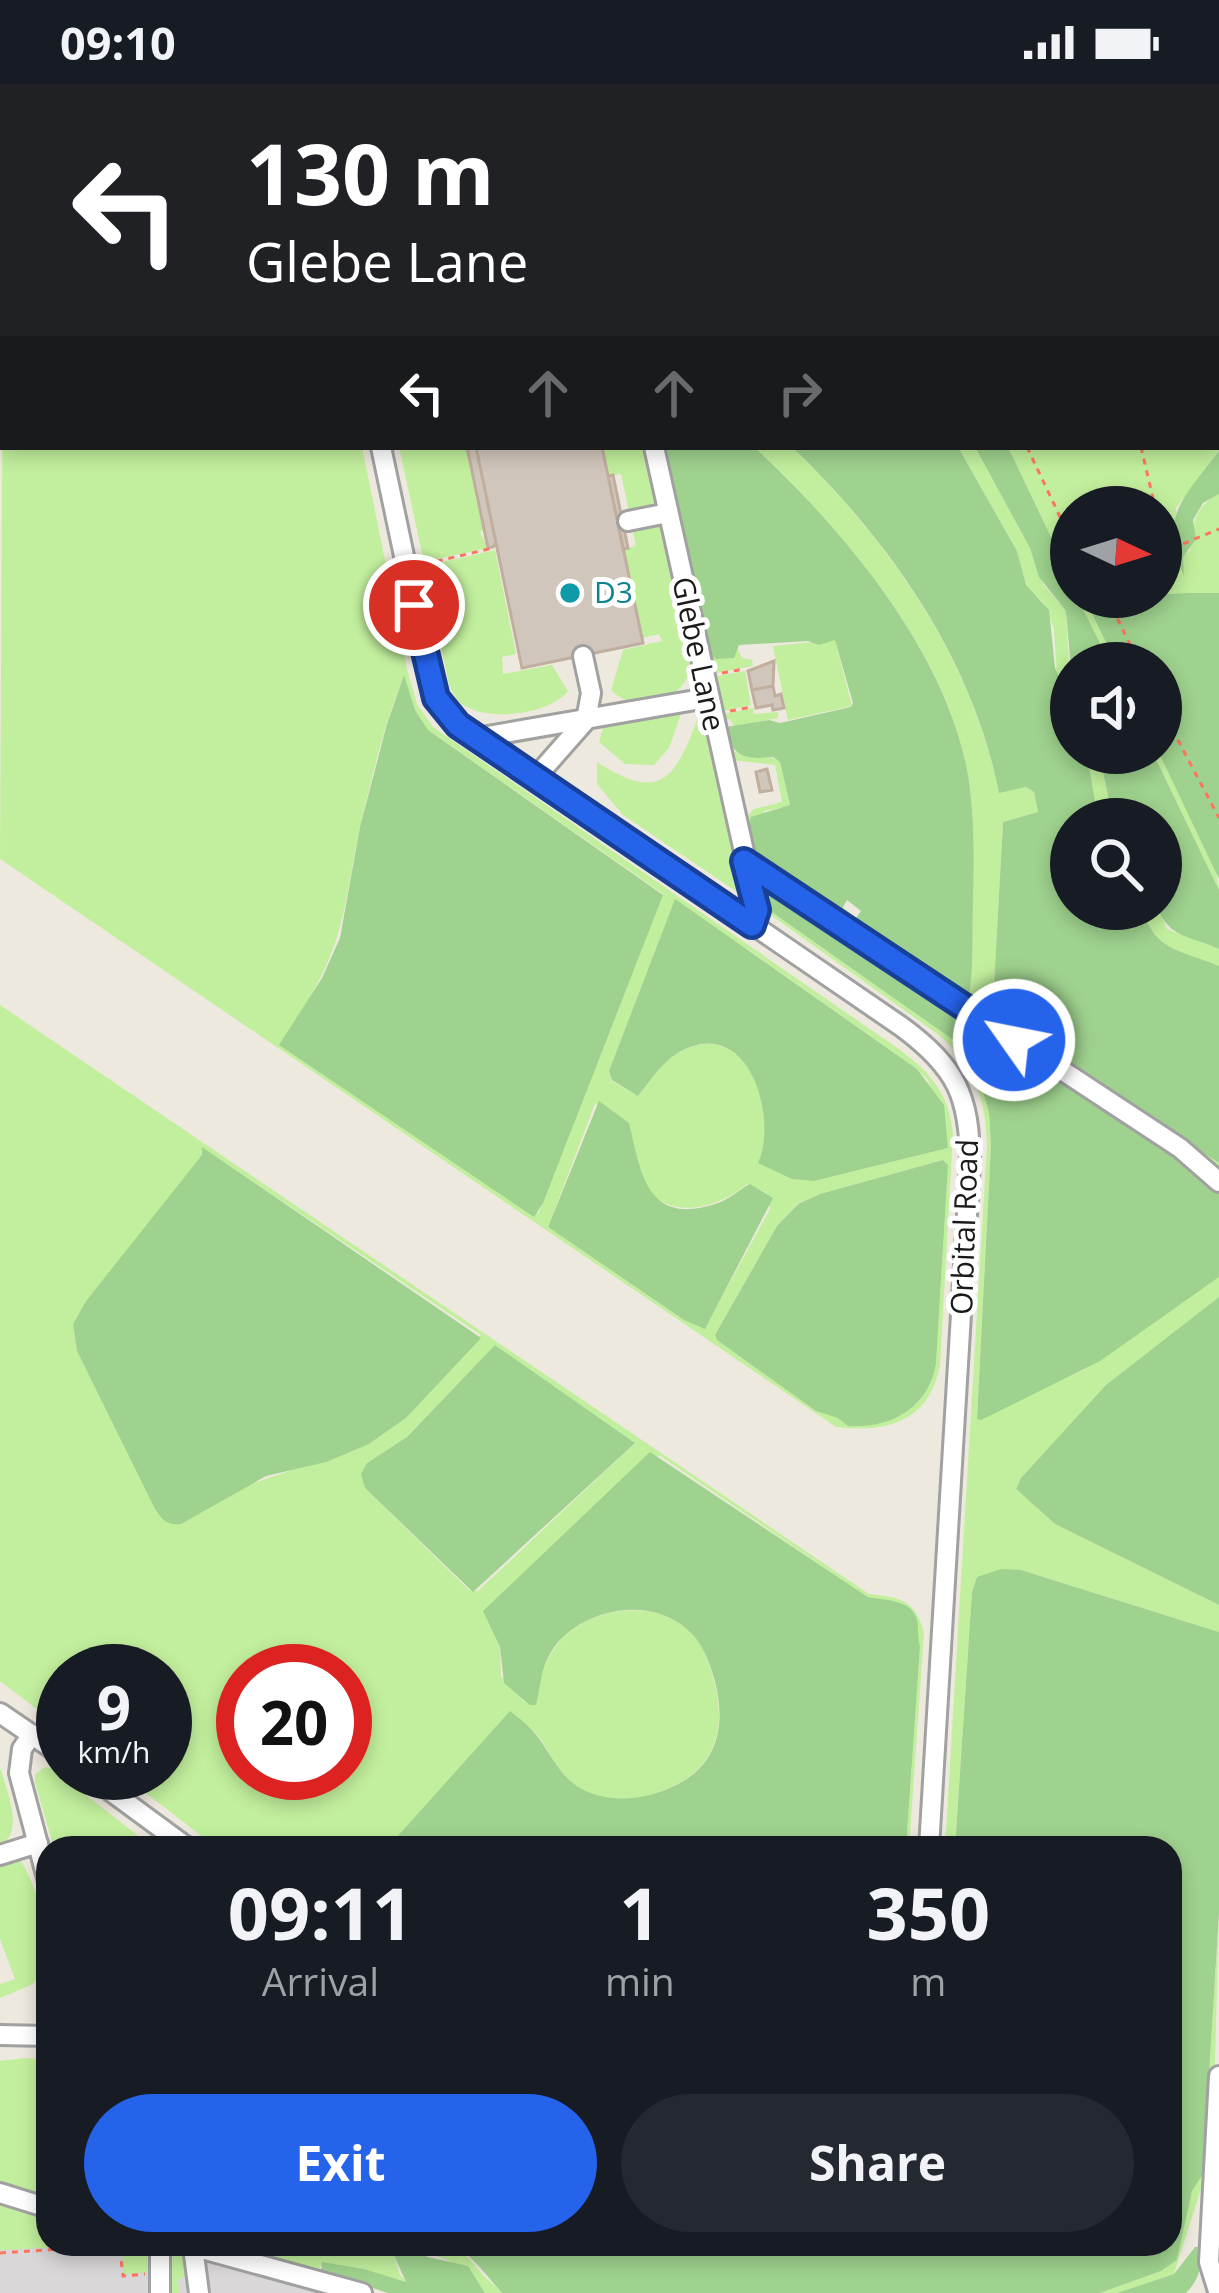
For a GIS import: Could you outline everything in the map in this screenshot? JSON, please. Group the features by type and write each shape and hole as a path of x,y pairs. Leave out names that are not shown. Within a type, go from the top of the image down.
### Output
{"street":[{"name":"Orbital Road","path":"382,450 436,698 458,725 923,1043 951,1073 967,1109 970,1164 938,1557 929,1836"},
{"name":"Glebe Lane","path":"655,450 757,910 752,925"},
{"path":"628,521 668,513"},
{"path":"535,778 586,720 591,705 583,656"},
{"path":"476,738 707,698"},
{"path":"744,861 1180,1148 1219,1181"},
{"path":"0,1713 36,1737"},
{"path":"32,1734 19,1760 19,1773 36,1836"},
{"path":"123,1800 172,1836"},
{"path":"0,1855 36,1844"},
{"path":"0,2036 36,2036"},
{"path":"1216,2291 1209,2262 1219,2076"},
{"path":"0,2193 36,2204"},
{"path":"191,2256 199,2293"},
{"path":"228,2256 362,2293"}],"path":[{"path":"1028,450 1050,496"},
{"path":"1142,450 1150,486"},
{"path":"1182,544 1219,529"},
{"path":"406,568 493,548"},
{"path":"1182,748 1219,818"},
{"path":"0,2253 36,2251"},
{"path":"121,2256 123,2276 159,2283"}],"shaded area":[{"path":"0,2199 36,2233 36,2256 201,2256 332,2293 0,2293"}],"green space":[{"path":"2,450 363,450 407,669 417,704 433,727 896,1047 927,1074 947,1106 953,1134 940,1365 927,1400 903,1420 872,1428 836,1427 0,859","holes":["404,676 415,710 428,730 663,894 538,1214 307,1002 337,937 369,789","672,907 750,951 917,1069 928,1080 948,1148 814,1181 792,1178 759,1163 764,1145 762,1102 745,1064 731,1051 714,1044 684,1050 638,1096 612,1081 609,1071","595,1104 629,1123 639,1173 646,1187 668,1205 710,1204 747,1184 766,1193 770,1209 705,1328 684,1320 548,1227","943,1160 948,1165 936,1364 925,1393 905,1413 878,1423 848,1426 816,1411 718,1340 715,1335 777,1226 797,1204"]},
{"path":"400,450 468,450 484,530 480,532 488,548 424,562"},
{"path":"603,450 648,450 691,658 682,685 673,694 648,703 622,698 611,690 623,650 662,641 659,634 642,638 623,549 636,546 621,474 608,476"},
{"path":"662,450 707,646 737,648 742,658 752,660 753,666 711,674"},
{"path":"665,450 757,450 855,554 914,639 938,683 968,775 974,856 969,996 854,921 861,911 847,900 839,914 757,860 748,829 751,817 790,805 780,762 741,754 731,745 726,727 769,720 780,723 851,707 835,640 819,645 808,641 739,645 734,658 711,655"},
{"path":"757,450 795,450 861,522 893,562 947,649 969,695 999,792 1026,787 1034,792 1038,812 1003,822 993,1003 1091,1082 1206,1152 1219,1163 1219,1175 751,857 745,819 754,809 782,802 775,765 732,760 722,728 726,727 732,750 780,762 790,806 763,811 839,913 842,906 876,938 969,996 973,823 968,775 956,729 938,683 886,595"},
{"path":"795,450 960,450 1017,551 1026,585 1049,610 1050,774 1090,774 1094,798 1050,798 1050,930 1152,930 1162,942 1219,966 1219,1163 997,1018 993,1003 1003,822 1038,812 1034,792 1026,787 999,793 987,743 948,649 862,521"},
{"path":"960,450 977,450 1050,592 1050,618 1066,618 1068,642 1055,642 1045,605 1026,585 1017,551"},
{"path":"977,450 1009,450 1050,535 1050,591 1039,577 1030,548"},
{"path":"1009,450 1219,450 1182,500 1182,486 1050,486 1050,536"},
{"path":"1219,451 1219,494 1203,503 1193,520 1196,539 1183,557 1184,576 1182,570 1182,502"},
{"path":"1219,494 1219,593 1182,594 1182,557 1190,550 1194,524 1200,511"},
{"path":"495,550 516,654 502,657 503,674 552,665 568,691 548,705 521,713 478,711 456,698 449,685 425,566"},
{"path":"1182,593 1219,593 1219,879 1169,774 1182,774 1182,642 1106,642 1094,618 1182,618"},
{"path":"1067,618 1088,618 1100,642 1069,642"},
{"path":"1088,618 1095,618 1106,642 1100,642"},
{"path":"835,640 852,706 788,720 773,646"},
{"path":"745,671 751,705 719,712 712,677"},
{"path":"404,675 415,710 428,730 663,895 534,1217 279,1045 322,978 340,938 360,827"},
{"path":"753,708 754,714 778,712 778,718 734,726 730,719 721,721 719,715"},
{"path":"678,712 669,748 654,765 625,764 599,742 603,728"},
{"path":"697,720 706,733 749,900 623,815 597,784 597,762 635,781 662,779 681,758"},
{"path":"1090,774 1103,774 1109,798 1094,798"},
{"path":"1103,774 1163,774 1175,798 1109,798"},
{"path":"1163,774 1170,774 1195,822 1219,890 1182,813 1182,798 1175,798"},
{"path":"1182,813 1219,890 1219,949 1175,930 1182,930"},
{"path":"758,880 1176,1150 1219,1189 1219,1193 1173,1153 990,1037 980,1082 991,1145 977,1418 1083,1370 1219,1277 1219,1297 1107,1385 1016,1489 1055,1524 1219,1605 1219,1632 1021,1570 977,1577 972,1592 956,1836 946,1836 987,1145 976,1084 961,1058 939,1035 765,911","holes":["760,885 959,1044 766,908"]},
{"path":"760,885 961,1018 959,1044 766,908"},
{"path":"675,899 917,1069 944,1105 948,1148 814,1181 792,1179 758,1163 763,1145 762,1103 745,1064 731,1050 714,1044 684,1050 638,1096 612,1080 609,1071"},
{"path":"1152,930 1170,930 1219,949 1219,966 1182,952"},
{"path":"0,1005 869,1594 905,1602 916,1613 924,1633 907,1836 920,1647 908,1620 659,1455 500,1647 501,1676 524,1701 560,1640 581,1624 628,1610 675,1620 701,1645 718,1697 712,1748 692,1774 676,1785 637,1798 596,1795 564,1774 532,1729 510,1712 398,1836 201,1836 155,1800 192,1800 192,1644 36,1644 36,1708 0,1681","holes":["203,1148 481,1335 406,1418 369,1444 159,1515 77,1351 73,1324 86,1301 203,1155","495,1345 635,1443 478,1591 469,1590 365,1488 367,1463 407,1437"]},
{"path":"990,1036 1174,1153 1219,1193 1219,1277 1100,1361 981,1420 977,1419 991,1145 980,1082"},
{"path":"599,1101 629,1123 643,1176 661,1202 694,1209 722,1201 750,1184 773,1198 705,1329 684,1320 548,1227"},
{"path":"202,1147 481,1338 406,1418 369,1444 326,1462 266,1476 176,1524 165,1521 154,1507 77,1351 73,1324 86,1301 202,1155"},
{"path":"943,1160 948,1165 936,1364 925,1393 905,1413 878,1424 848,1426 816,1411 717,1340 715,1335 777,1226 798,1204"},
{"path":"1219,1297 1219,1605 1055,1524 1016,1489 1106,1385"},
{"path":"495,1345 635,1443 473,1592 365,1488 361,1474 367,1463 407,1437"},
{"path":"650,1452 868,1597 900,1603 912,1611 920,1647 907,1836 398,1836 510,1711 534,1732 571,1781 598,1795 632,1798 654,1794 697,1771 714,1745 720,1714 714,1678 697,1640 672,1619 654,1612 615,1611 578,1625 551,1652 536,1705 530,1705 504,1683 500,1647 483,1611"},
{"path":"1001,1569 1021,1570 1219,1632 1219,1912 1203,2174 1192,2191 1182,2237 1182,1836 956,1836 972,1592 977,1577"},
{"path":"0,1767 13,1821 0,1847"},
{"path":"40,1800 92,1800 139,1836 50,1836"},
{"path":"18,1858 31,1881 36,1898 36,1981 0,1998 0,1984 15,1979 0,1939 0,1862"},
{"path":"1219,1912 1203,2237 1202,2186 1182,2249 1192,2191 1203,2174"},
{"path":"36,2058 36,2194 0,2182 0,2061"},
{"path":"0,2199 36,2210 36,2248 0,2250"},
{"path":"1195,2247 1202,2247 1200,2267 1186,2293 1117,2293 1174,2274"},
{"path":"122,2256 150,2256 151,2272 124,2274"},
{"path":"174,2256 185,2256 188,2275 178,2280 179,2293 167,2293 165,2266"},
{"path":"264,2256 394,2256 400,2275 409,2284 364,2269 320,2266 321,2271"},
{"path":"394,2256 425,2256 468,2266 485,2293 388,2293 321,2271 322,2262 364,2269 406,2282"},
{"path":"436,2256 466,2256 502,2293 485,2293 458,2265"},
{"path":"468,2256 1178,2256 1161,2271 1100,2293 502,2293"},
{"path":"1180,2256 1174,2274 1117,2293 1100,2293 1161,2271"}],"building":[{"path":"468,450 477,450 496,543 488,548"},
{"name":"D3","path":"477,450 603,450 643,643 522,668"},
{"path":"613,475 628,548 623,549 608,476"},
{"path":"774,661 773,686 752,690 748,671"},
{"path":"773,686 784,708 756,708 752,690"},
{"path":"767,769 772,790 760,792 756,772"}],"place":[{"name":"D3","path":"570,593"}],"route":[{"path":"414,605 436,698 458,725 752,925 757,910 744,861 1014,1040"}]}
